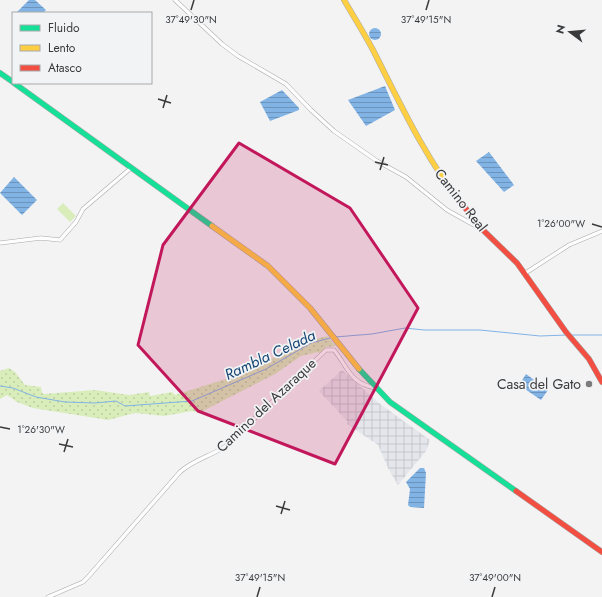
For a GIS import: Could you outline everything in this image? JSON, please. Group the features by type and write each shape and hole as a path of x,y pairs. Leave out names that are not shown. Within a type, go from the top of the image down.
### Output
{"main road":[{"name":"Camino Real","path":"344,0 372,48 433,164 449,188 484,231 517,263 568,335 589,359 602,382"},
{"path":"0,73 12,81"},
{"path":"17,84 268,266 310,308 376,388 390,402 602,552"}],"street":[{"path":"175,0 222,44 238,56 286,84 334,131 377,161 406,177 448,210 484,231"},
{"path":"0,242 41,238 60,240 76,222 83,209 132,167"},
{"path":"524,274 569,245 602,231"},
{"name":"Camino del Azaraque","path":"48,597 83,582 180,472 188,465 216,453 226,446 326,350 334,350 344,367 359,382 366,387 376,388"}],"highlighted area":[{"path":"239,143 350,208 418,308 335,464 198,411 138,345 163,245"}],"shaded area":[{"path":"342,370 380,404 430,440 426,451 398,485 389,470 378,445 347,424 348,422 319,391"}],"green space":[{"path":"63,203 76,216 70,222 57,209"},
{"path":"327,336 336,346 326,347 320,354 318,352 301,356 275,374 199,413 192,411 164,416 135,413 108,420 33,408 17,402 7,395 0,399 0,371 9,368 15,372 25,385 41,387 42,393 44,394 95,390 129,395 149,392 150,396 172,392 175,395 248,372 310,337 313,340"}],"water":[{"path":"29,0 35,0 46,10 44,12 17,12"},
{"path":"373,28 377,28 381,34 377,40 373,40 369,36 369,32"},
{"path":"385,86 395,110 366,126 348,100"},
{"path":"282,90 299,108 299,110 270,121 260,102"},
{"path":"489,152 514,185 504,192 476,161"},
{"path":"14,177 37,200 22,215 0,193"},
{"path":"526,374 548,390 541,400 519,385"},
{"path":"420,468 424,468 426,473 424,508 410,507 408,505 410,489 406,482"}],"waterway":[{"name":"Rambla Celada","path":"335,337 372,334 405,328 424,330 480,330 540,336 567,335"},
{"name":"Rambla Celada","path":"572,335 602,335"},
{"name":"Rambla Celada","path":"0,386 13,388 36,397 65,402 95,403 116,401 125,406 192,401 266,369 311,343 330,338"}],"traffic: fast":[{"path":"0,73 12,81"},
{"path":"15,84 212,226"},
{"path":"359,369 390,402 516,491"}],"traffic: slow":[{"path":"344,0 370,44 403,110 425,149 436,168 462,204"},
{"path":"212,226 268,266 310,308 359,369"}],"traffic: jam":[{"path":"462,204 484,231 517,263 566,332 589,359 602,382"},
{"path":"516,491 602,552"}],"place":[{"name":"Casa del Gato","path":"589,384"}]}
